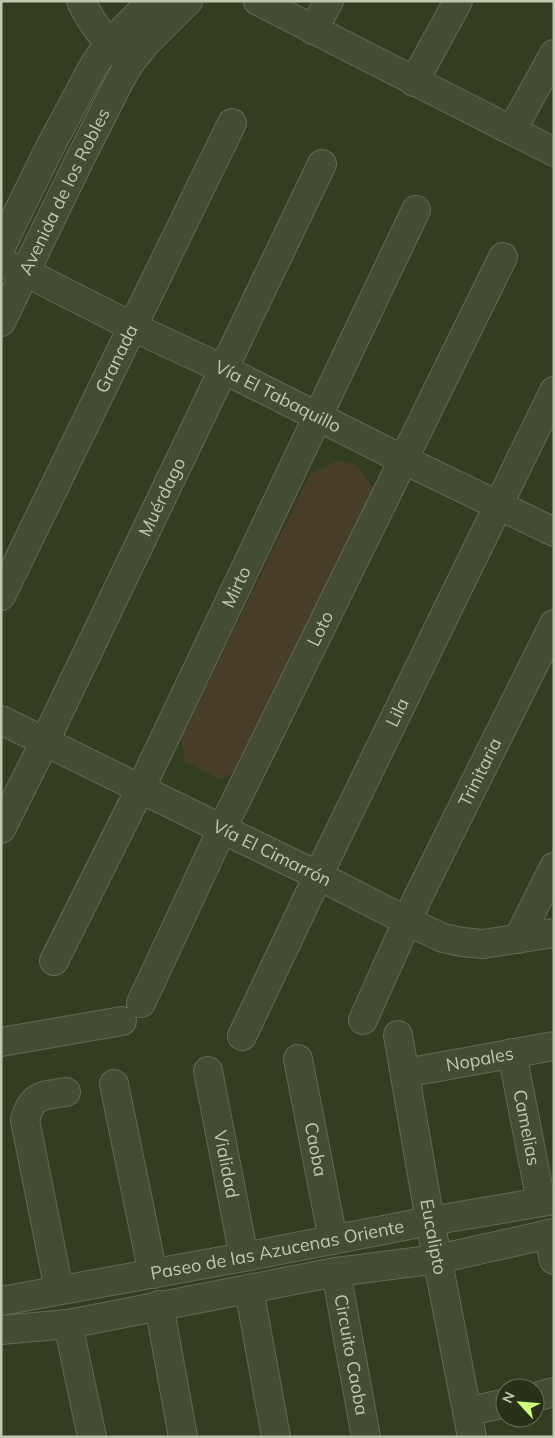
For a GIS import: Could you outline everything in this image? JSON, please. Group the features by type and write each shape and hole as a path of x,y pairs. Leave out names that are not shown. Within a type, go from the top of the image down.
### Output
{"street":[{"path":"81,1 87,13 109,44 130,63"},
{"name":"Avenida de los Robles","path":"1,247 50,147 94,65 109,44 152,1"},
{"name":"Avenida de los Robles","path":"1,322 13,267 80,159 120,80 130,63 146,43 188,1"},
{"path":"258,1 554,152"},
{"path":"313,30 329,1"},
{"path":"414,82 458,1"},
{"path":"512,130 554,54"},
{"name":"Granada","path":"1,596 232,123"},
{"name":"Muérdago","path":"1,829 322,164"},
{"name":"Mirto","path":"54,961 140,789 416,210"},
{"name":"Loto","path":"1,1042 97,1034 131,1012 504,257"},
{"name":"Vía El Tabaquillo","path":"13,267 554,532"},
{"name":"Lila","path":"242,1036 554,391"},
{"name":"Trinitaria","path":"363,1020 408,921 554,624"},
{"name":"Vía El Cimarrón","path":"1,720 443,938 483,944 554,933"},
{"path":"518,939 554,867"},
{"name":"Eucalipto","path":"398,1035 430,1221 470,1424"},
{"name":"Nopales","path":"405,1074 554,1046"},
{"name":"Camelias","path":"512,1053 547,1201"},
{"name":"Caoba","path":"298,1059 332,1240"},
{"name":"Vialidad","path":"208,1071 244,1257"},
{"path":"114,1084 153,1274"},
{"path":"59,1290 25,1120 28,1109 34,1100 42,1096 66,1092"},
{"name":"Paseo de las Azucenas Oriente","path":"1,1301 547,1201"},
{"name":"Paseo de las Azucenas Oriente","path":"1,1330 68,1324 336,1272 552,1242"},
{"name":"Circuito Caoba","path":"336,1272 366,1437"},
{"path":"249,1289 276,1437"},
{"path":"159,1305 183,1437"},
{"path":"1,1317 1,1322"},
{"path":"68,1324 92,1437"},
{"path":"470,1424 495,1409"}],"shaded area":[{"path":"339,460 358,466 377,494 246,763 221,780 184,761 181,737 311,473"}]}
